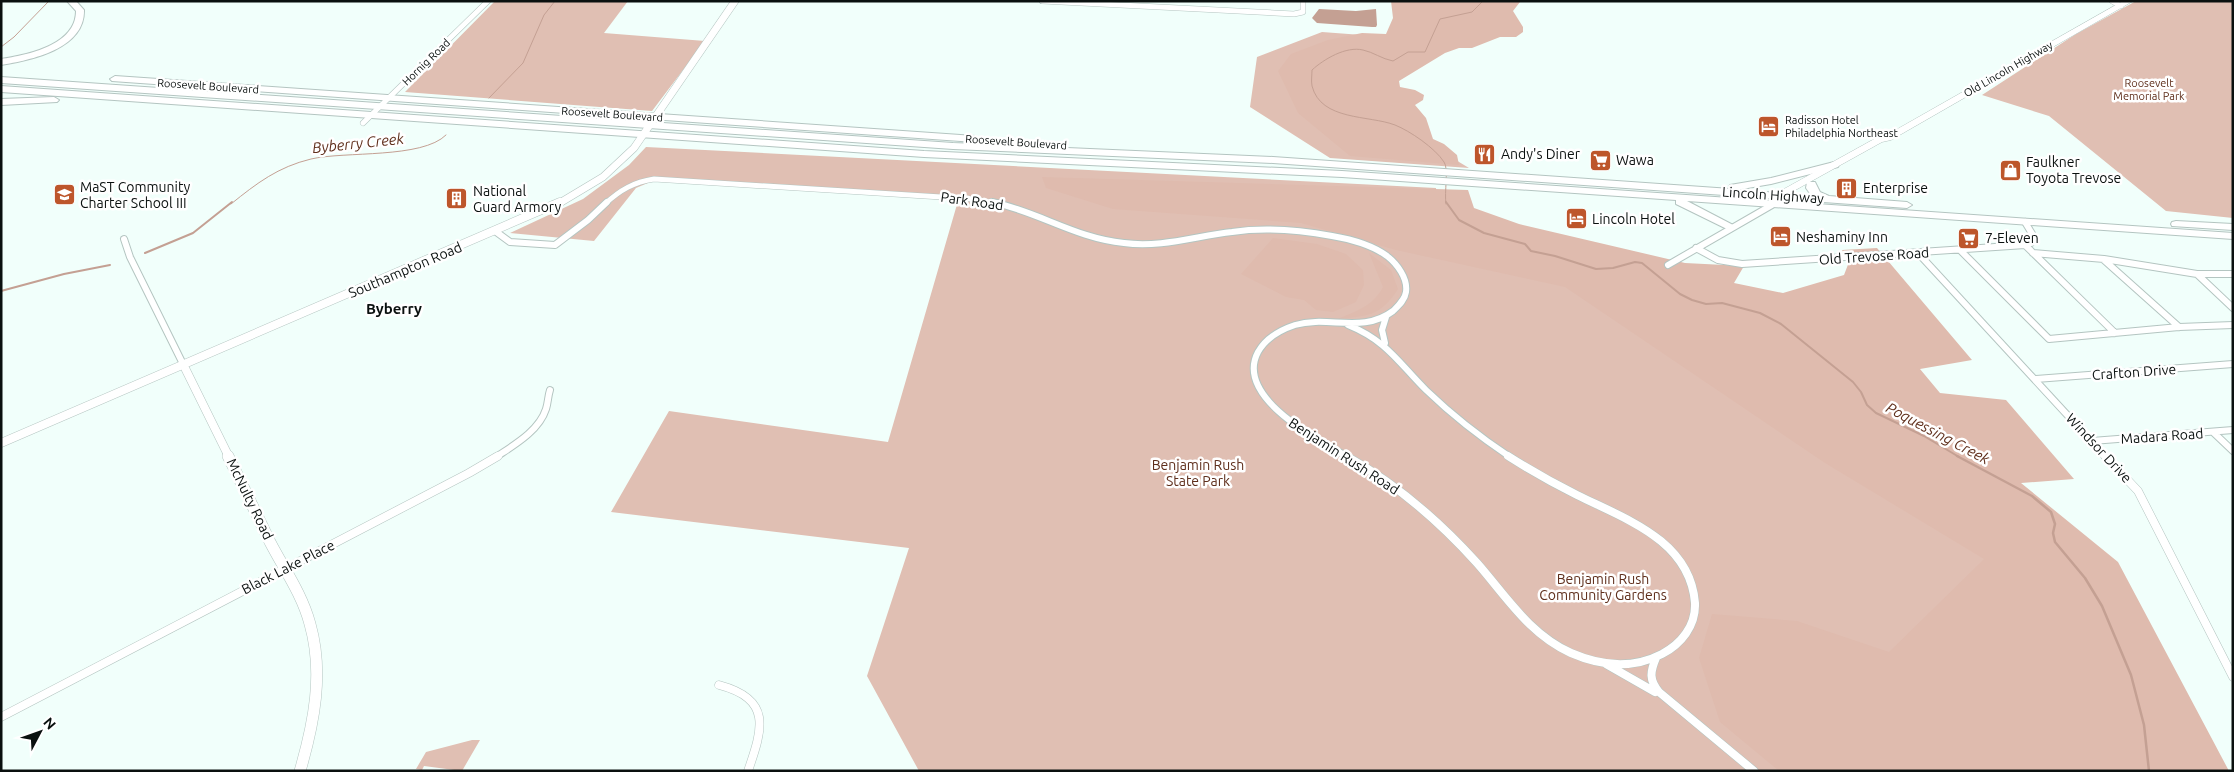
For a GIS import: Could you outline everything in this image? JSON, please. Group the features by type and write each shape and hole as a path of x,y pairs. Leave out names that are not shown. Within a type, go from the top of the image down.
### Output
{"highway":[{"path":"1,62 39,53 66,37 80,19 80,10 71,1"},
{"name":"Roosevelt Boulevard","path":"1,71 433,101 646,130"},
{"name":"Roosevelt Boulevard","path":"1,80 494,115 918,161 1048,166 1123,165 1432,176"},
{"name":"Roosevelt Boulevard","path":"1,89 367,119 421,127 646,130"},
{"name":"Roosevelt Boulevard","path":"1,97 367,119 1147,151 1432,176"},
{"path":"1,102 54,100"},
{"path":"433,101 494,115"},
{"path":"421,127 487,123"},
{"path":"1706,190 1757,184 1834,165"},
{"name":"Lincoln Highway","path":"1432,176 1706,190 1780,199 2025,222 2233,236"},
{"name":"Lincoln Highway","path":"1451,177 1661,197 1830,200 2233,227"},
{"path":"1811,184 1814,192 1830,200"},
{"path":"1661,197 1691,206 1731,228"}],"main road":[{"name":"Old Lincoln Highway","path":"1780,199 1834,165 1879,140 1888,138 2125,3"},
{"name":"Old Lincoln Highway","path":"1780,199 1885,143 1888,138"}],"street":[{"name":"Hornig Road","path":"367,119 488,1"},
{"name":"Southampton Road","path":"1,443 558,204 590,186 619,164 646,130 735,1"},
{"path":"1042,1 1147,3 1299,14 1303,12 1303,1"},
{"path":"2112,1 2125,3"},
{"name":"Park Road","path":"495,231 510,242 555,245 588,220 619,190 639,181 654,179 951,196 1021,209 1074,233 1101,240 1134,245 1168,244 1247,230 1307,232 1354,241 1389,257 1401,270 1407,289 1401,304 1386,317"},
{"name":"Old Lincoln Highway","path":"1668,265 1780,199"},
{"path":"2025,222 2034,239 2031,243 2025,245 2116,333"},
{"name":"McNulty Road","path":"124,240 130,257 284,569 303,602 313,636 317,667 317,698 312,727 300,771"},
{"name":"Old Trevose Road","path":"1696,248 1718,260 1742,264 2025,245"},
{"path":"1960,250 2049,339 2179,327 2233,325"},
{"name":"Windsor Drive","path":"1918,253 2138,491 2233,677"},
{"path":"2033,253 2104,259 2197,274 2233,274"},
{"path":"2104,259 2179,327"},
{"path":"2197,274 2233,308"},
{"path":"1385,343 1382,330 1386,317"},
{"name":"Benjamin Rush Road","path":"1386,317 1348,325 1304,323 1282,330 1265,340 1254,358 1254,374 1264,394 1284,416 1308,433 1376,474 1412,502 1463,550 1488,576 1510,604 1542,636 1560,648 1605,664 1664,697"},
{"name":"Benjamin Rush Road","path":"1348,325 1367,332 1385,343 1427,391 1486,440 1521,464 1565,489 1644,529 1657,537 1675,554 1690,576 1696,600 1694,624 1676,647 1656,658 1636,662 1605,664"},
{"name":"Crafton Drive","path":"2036,379 2233,364"},
{"name":"Black Lake Place","path":"1,716 470,473 504,452 530,431 546,410 550,390"},
{"name":"Madara Road","path":"2092,441 2233,430"},
{"path":"2213,432 2233,451"},
{"name":"Benjamin Rush Road","path":"1656,658 1650,670 1651,684 1664,697 1754,771"},
{"path":"719,685 742,692 752,701 759,720 756,747 748,771"}],"green space":[{"path":"495,1 628,1 604,33 705,41 652,111 405,92"},
{"path":"1402,1 1483,1 1474,10 1445,17 1428,36 1435,44 1413,50 1410,54 1389,54 1370,46 1346,50 1321,61 1313,90 1334,111 1385,120 1401,127 1469,168 1330,158 1250,107 1257,57 1322,32 1402,38"},
{"name":"Roosevelt Memorial Park","path":"2136,1 2233,1 2233,218 2166,211 2049,116 1982,95 2076,34"},
{"name":"Benjamin Rush State Park","path":"646,147 1436,188 1436,195 1828,349 2153,771 919,771 867,676 909,548 611,512 669,411 888,442 958,201 662,177 636,188 594,241 510,233 583,199 629,165"},
{"path":"472,740 480,740 462,771 424,766 422,770 416,769 426,752"}],"shaded area":[{"path":"1391,1 1525,1 1520,2 1513,11 1523,27 1523,32 1516,37 1500,37 1472,48 1459,48 1445,53 1399,81 1400,87 1415,90 1424,95 1423,100 1415,105 1426,118 1433,139 1444,144 1457,155 1459,165 1350,156 1298,113 1278,71 1291,54 1328,40 1362,33 1386,34 1393,18"},
{"path":"1319,9 1356,11 1376,9 1377,25 1372,27 1317,23 1312,18"},
{"path":"1042,177 1468,190 1474,208 1519,224 1685,263 1744,266 1734,283 1783,293 1844,275 1849,262 1842,250 1877,248 1972,360 1920,369 1940,393 2006,400 2074,479 2021,483 2118,562 2229,771 1779,771 1720,722 1699,658 1712,614 1797,621 1889,652 1984,559 1825,463 1565,287 1396,250 1301,223 1113,209 1046,188"},
{"path":"1273,238 1317,244 1346,254 1363,270 1364,285 1356,302 1333,312 1316,310 1304,300 1286,297 1241,274"},
{"path":"1369,253 1391,270 1398,289 1379,310 1365,316 1337,319 1369,304 1383,287"}],"waterway":[{"path":"1,47 14,37 49,1"},
{"name":"Byberry Creek","path":"489,98 523,63 544,15 555,1"},
{"name":"Poquessing Creek","path":"1446,202 1445,165 1435,151 1408,131 1395,125 1347,115 1325,105 1317,97 1312,86 1312,70 1329,58 1356,49 1393,61 1408,52 1425,52 1440,19 1472,12 1483,1"},
{"name":"Byberry Creek","path":"231,204 268,177 299,162 326,157 420,148 435,143 446,135"},
{"name":"Byberry Creek","path":"145,253 193,233 232,202"},
{"name":"Poquessing Creek","path":"1446,202 1459,220 1484,233 1525,244 1531,251 1555,256 1596,269 1613,268 1635,262 1642,263 1680,294 1692,300 1706,304 1722,303 1760,313 1781,324 1853,382 1861,392 1867,405 1876,413 1924,436 1959,457"},
{"name":"Byberry Creek","path":"1,291 64,274 110,265"},
{"name":"Poquessing Creek","path":"1957,456 2032,496 2051,512 2055,524 2053,533 2055,542 2085,578 2102,606 2131,675 2144,725 2149,771"}],"place":[{"name":"Radisson Hotel Philadelphia Northeast","path":"1769,126"},
{"name":"Andy's Diner","path":"1485,154"},
{"name":"Wawa","path":"1600,160"},
{"name":"Faulkner Toyota Trevose","path":"2010,170"},
{"name":"Enterprise","path":"1847,188"},
{"name":"MaST Community Charter School III","path":"64,195"},
{"name":"National Guard Armory","path":"457,199"},
{"name":"Lincoln Hotel","path":"1576,219"},
{"name":"Neshaminy Inn","path":"1780,237"},
{"name":"7-Eleven","path":"1969,238"}],"district":[{"name":"Byberry","path":"394,308"}],"park label":[{"name":"Benjamin Rush Community Gardens","path":"1603,588"}]}
